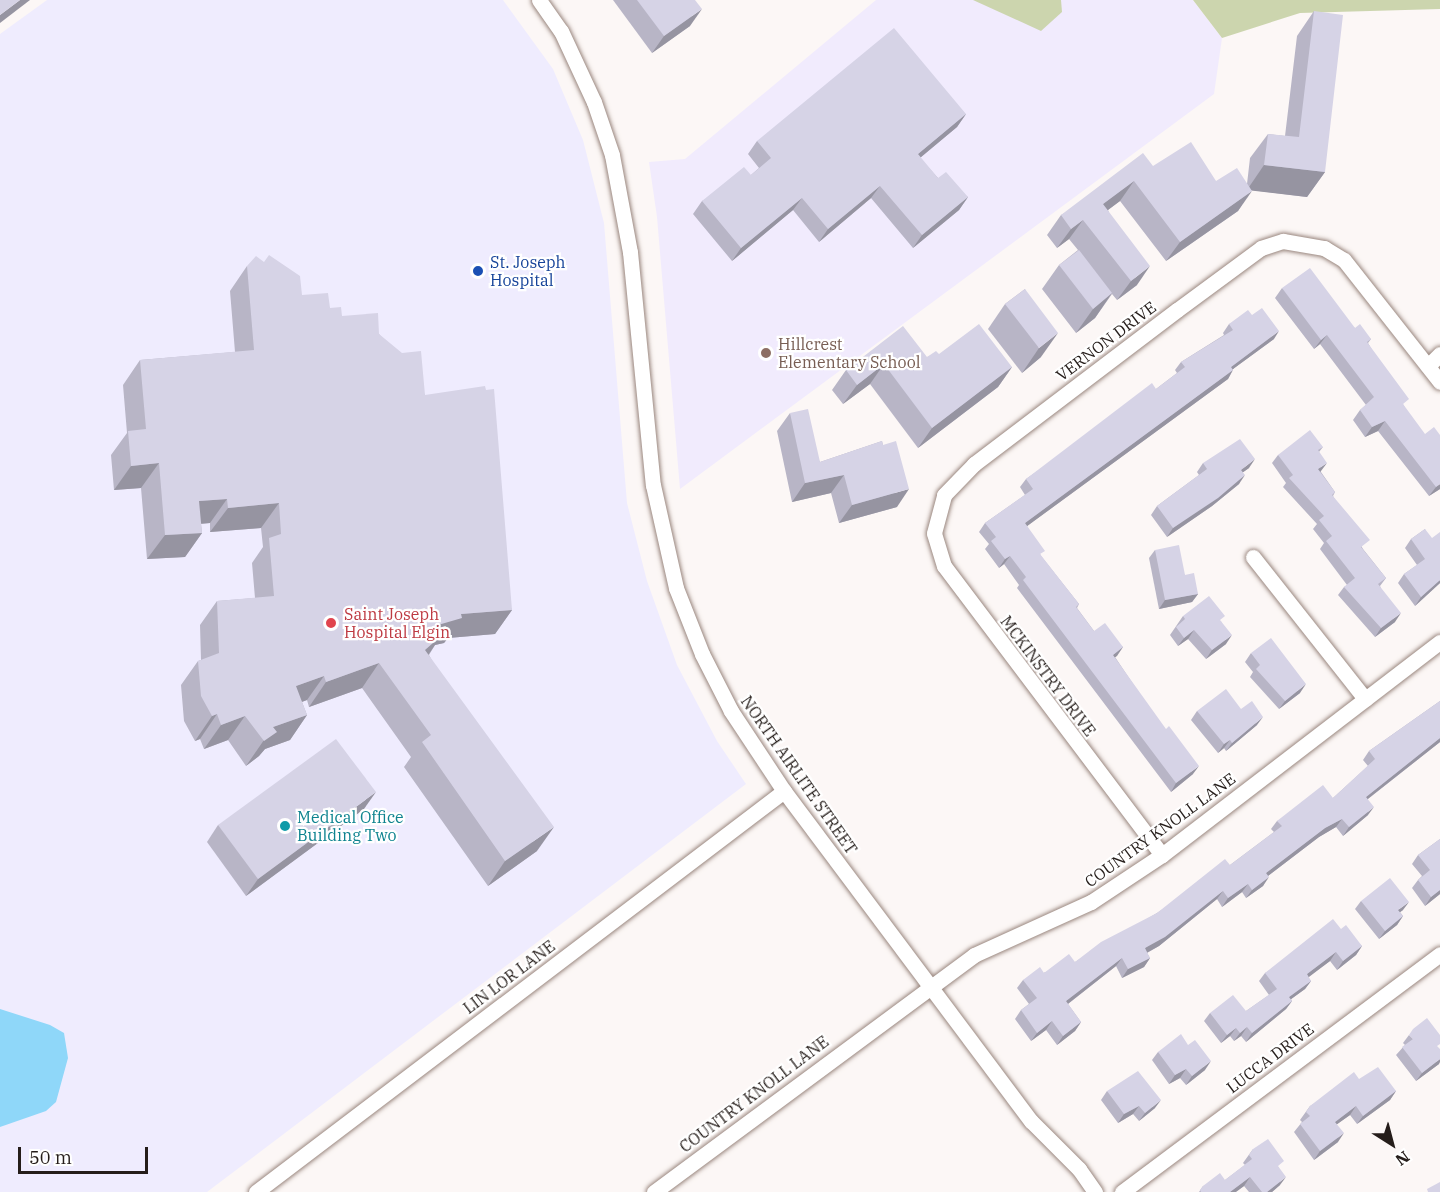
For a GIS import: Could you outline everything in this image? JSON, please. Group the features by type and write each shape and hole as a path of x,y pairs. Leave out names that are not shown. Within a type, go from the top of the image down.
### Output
{"street":[{"name":"NORTH AIRLITE STREET","path":"539,0 561,31 594,102 612,155 630,252 653,485 676,588 702,654 731,711 784,791 1031,1121 1079,1169 1095,1192"},
{"name":"VERNON DRIVE","path":"939,507 952,484 974,464 1261,248 1283,241 1315,245 1344,260 1428,366"},
{"path":"1440,354 1428,366 1440,382"},
{"name":"MCKINSTRY DRIVE","path":"939,507 934,533 944,566 1162,855"},
{"path":"1253,557 1365,699"},
{"name":"COUNTRY KNOLL LANE","path":"654,1192 928,985 974,955 1091,902 1162,855 1440,642"},
{"name":"LIN LOR LANE","path":"256,1192 784,791"},
{"name":"LUCCA DRIVE","path":"1122,1192 1440,954"}],"shaded area":[{"name":"Saint Joseph Hospital Elgin","path":"47,0 503,0 553,69 583,140 604,223 627,503 647,581 677,665 717,741 746,784 207,1192 0,1192 0,34"},
{"name":"Hillcrest Elementary School","path":"876,0 1193,0 1222,38 1214,94 680,489 657,217 649,162 685,159"}],"green space":[{"path":"973,0 1061,0 1062,12 1041,31"},
{"path":"1193,0 1440,0 1440,9 1300,13 1222,38"}],"water":[{"path":"0,1009 50,1025 64,1033 68,1058 56,1102 46,1111 0,1127"}],"building":[{"path":"0,0 20,0 0,15"},
{"path":"637,0 695,0 702,9 664,36"},
{"path":"1314,11 1343,15 1325,172 1264,165 1268,134 1299,137"},
{"path":"894,28 966,114 918,154 938,178 946,172 968,197 922,235 880,186 828,229 802,198 741,248 702,201 744,167 751,175 771,158 757,141"},
{"path":"1191,142 1216,181 1237,168 1252,191 1180,242 1134,181 1103,204 1150,266 1131,281 1083,220 1071,229 1061,215 1143,153 1153,166"},
{"path":"1079,250 1112,293 1093,309 1059,265"},
{"path":"269,255 300,276 302,295 328,293 330,308 341,307 342,316 378,313 379,334 402,353 421,351 425,395 485,386 486,390 494,389 512,610 461,614 462,618 438,625 441,636 425,650 554,827 505,861 422,742 431,735 379,663 326,682 324,676 296,686 307,715 273,727 277,732 264,741 245,716 221,725 217,714 212,716 201,696 198,661 219,653 217,601 274,596 269,538 281,534 279,503 228,508 227,499 199,501 202,533 165,535 159,463 131,466 128,431 146,429 140,360 254,350 247,266 256,256 264,262"},
{"path":"1310,268 1355,328 1360,324 1371,339 1367,342 1409,399 1403,404 1425,434 1434,427 1440,435 1440,484 1436,487 1385,421 1372,427 1360,410 1374,397 1327,335 1321,340 1282,288"},
{"path":"1025,289 1058,333 1039,348 1005,304"},
{"path":"1262,308 1279,331 1231,367 1233,370 1025,523 1045,551 1040,554 1079,604 1076,607 1094,631 1105,623 1123,647 1113,655 1166,729 1169,726 1199,766 1176,783 1023,580 1026,577 1010,556 1005,559 991,541 996,537 985,523 1033,489 1026,479 1152,383 1156,389 1185,367 1181,362 1233,330 1229,324 1248,310 1252,315"},
{"path":"979,324 1012,367 932,428 884,364 857,385 846,370 903,326 927,357 936,351 939,354"},
{"path":"808,409 820,462 882,441 883,445 896,441 909,489 852,505 844,475 805,483 790,413"},
{"path":"1310,430 1323,447 1318,450 1327,463 1318,469 1335,492 1332,495 1370,540 1361,547 1386,578 1378,584 1401,613 1381,628 1344,587 1355,578 1326,541 1332,536 1319,520 1324,516 1289,478 1293,475 1278,455"},
{"path":"1240,439 1255,459 1241,470 1245,475 1218,498 1173,528 1157,506 1207,469 1203,463"},
{"path":"1425,529 1432,538 1440,532 1440,580 1421,597 1404,574 1425,559 1411,539"},
{"path":"1179,545 1185,575 1194,573 1198,594 1165,600 1155,550"},
{"path":"1209,596 1225,616 1220,620 1232,635 1212,650 1194,630 1184,638 1176,627 1185,619 1183,616"},
{"path":"1271,638 1306,684 1285,701 1256,669 1260,665 1251,653"},
{"path":"1226,689 1241,709 1252,701 1263,717 1232,743 1230,740 1224,744 1197,711"},
{"path":"1440,701 1440,738 1366,797 1374,807 1349,827 1342,819 1325,828 1266,873 1269,877 1252,890 1248,884 1228,898 1223,891 1165,937 1145,948 1150,958 1128,969 1122,958 1066,1001 1081,1022 1063,1036 1052,1021 1037,1033 1021,1010 1037,998 1023,980 1040,967 1044,973 1069,954 1075,962 1101,942 1157,913 1225,859 1230,865 1282,826 1277,821 1323,785 1333,798 1375,759 1369,751"},
{"name":"Medical Office Building Two","path":"336,739 376,792 258,879 218,825"},
{"path":"1440,839 1440,890 1431,897 1418,880 1430,870 1418,855"},
{"path":"1390,878 1409,902 1398,910 1403,916 1385,931 1361,901"},
{"path":"1333,919 1341,929 1346,925 1362,946 1343,961 1336,952 1307,974 1311,981 1289,997 1292,1001 1252,1033 1247,1027 1240,1033 1236,1028 1227,1035 1210,1013 1233,995 1246,1011 1277,989 1265,973"},
{"path":"1427,1018 1440,1035 1440,1044 1437,1046 1440,1049 1440,1059 1422,1073 1402,1047 1413,1039 1409,1035 1413,1029"},
{"path":"1181,1034 1188,1045 1195,1040 1211,1061 1192,1076 1186,1069 1175,1075 1158,1052"},
{"path":"1378,1067 1396,1091 1363,1116 1356,1106 1335,1122 1344,1133 1320,1151 1300,1124 1310,1116 1306,1112 1310,1106 1354,1072 1359,1079"},
{"path":"1138,1071 1161,1100 1145,1113 1139,1106 1124,1114 1107,1091"},
{"path":"1268,1139 1284,1161 1278,1166 1286,1177 1267,1192 1262,1192 1250,1177 1230,1192 1201,1192 1203,1186 1220,1173 1225,1180 1252,1159 1249,1155 1253,1149"},
{"path":"1440,1182 1440,1192 1428,1192 1427,1189"}],"place":[{"name":"St. Joseph Hospital","path":"478,271"},
{"name":"Hillcrest Elementary School","path":"766,353"},
{"name":"Saint Joseph Hospital Elgin","path":"331,623"},
{"name":"Medical Office Building Two","path":"285,826"}]}
